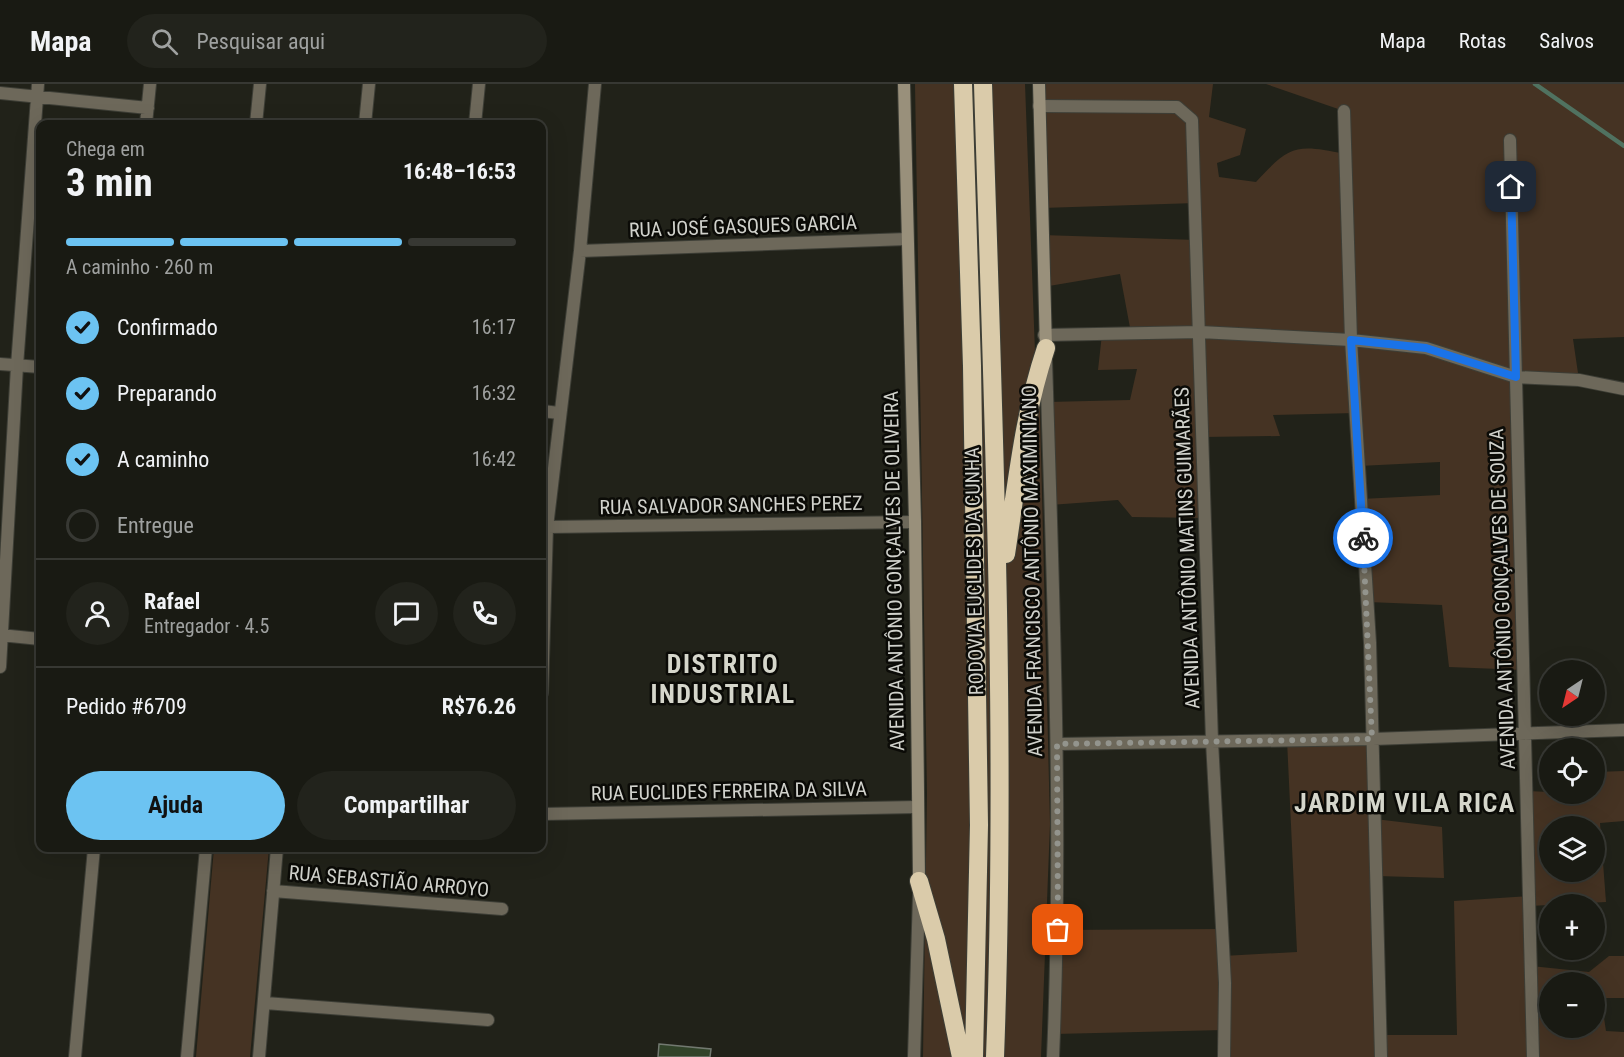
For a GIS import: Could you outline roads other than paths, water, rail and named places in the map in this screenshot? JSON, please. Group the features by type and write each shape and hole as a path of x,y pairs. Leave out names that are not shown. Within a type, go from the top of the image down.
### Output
{"highway":[{"name":"RODOVIA EUCLIDES DA CUNHA","path":"963,84 972,366 979,825 974,1057"},
{"name":"RODOVIA EUCLIDES DA CUNHA","path":"982,84 998,591 999,944 995,1057"},
{"path":"998,591 1006,551 1014,481 1045,341"},
{"path":"919,881 936,939 961,1057"}],"main road":[{"name":"AVENIDA ANTÔNIO GONÇALVES DE OLIVEIRA","path":"904,84 915,522 919,881"},
{"name":"AVENIDA FRANCISCO ANTÔNIO MAXIMINIANO","path":"1039,84 1045,341"}],"street":[{"path":"0,667 17,366 38,84"},
{"path":"146,120 150,84"},
{"path":"256,120 260,84"},
{"path":"365,120 369,84"},
{"path":"475,120 479,84"},
{"path":"546,559 547,527 580,251 595,84"},
{"path":"0,93 148,108"},
{"name":"AVENIDA ANTÔNIO MATINS GUIMARÃES","path":"1040,106 1177,107 1192,120 1212,741 1225,983 1224,1057"},
{"path":"1344,111 1351,340 1370,643 1381,1057"},
{"name":"AVENIDA ANTÔNIO GONÇALVES DE SOUZA","path":"1510,140 1533,1057"},
{"name":"RUA JOSÉ GASQUES GARCIA","path":"580,251 907,239"},
{"path":"1045,341 1200,332 1351,340 1426,348 1516,377 1579,380 1624,389"},
{"name":"AVENIDA FRANCISCO ANTÔNIO MAXIMINIANO","path":"1045,341 1057,744 1058,944 1053,1057"},
{"path":"0,364 36,367"},
{"path":"546,411 559,413"},
{"name":"RUA SALVADOR SANCHES PEREZ","path":"547,527 915,522"},
{"path":"1,635 36,639"},
{"path":"1057,744 1372,739 1624,730"},
{"name":"RUA EUCLIDES FERREIRA DA SILVA","path":"546,814 917,807"},
{"path":"75,1057 94,852"},
{"path":"188,1057 206,852"},
{"path":"259,1057 277,852"},
{"name":"AVENIDA ANTÔNIO GONÇALVES DE OLIVEIRA","path":"914,1057 919,881"},
{"name":"RUA SEBASTIÃO ARROYO","path":"273,891 502,909"},
{"path":"265,1003 488,1020"}],"waterway":[{"path":"1535,84 1624,146"}],"district":[{"name":"DISTRITO INDUSTRIAL","path":"723,679"},
{"name":"JARDIM VILA RICA","path":"1405,803"}]}
